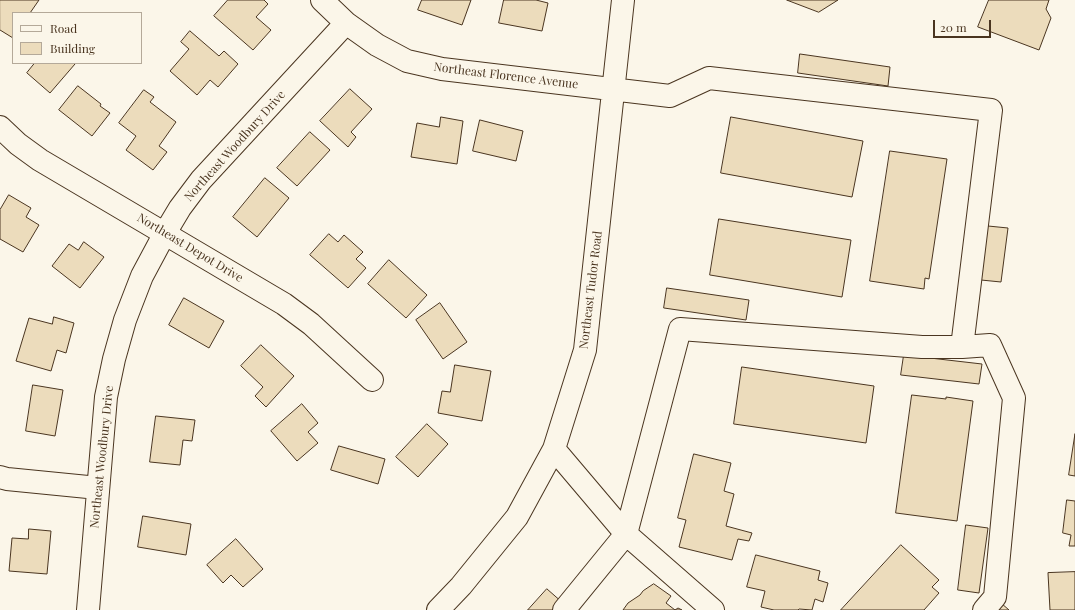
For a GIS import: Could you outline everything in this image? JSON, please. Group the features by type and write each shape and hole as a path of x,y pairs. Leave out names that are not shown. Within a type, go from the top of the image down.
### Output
{"street":[{"name":"Northeast Florence Avenue","path":"322,0 346,23 377,45 407,61 442,69 670,96 709,78 991,110 962,347"},
{"name":"Northeast Tudor Road","path":"438,610 461,586 517,517 554,449 585,350 623,0"},
{"name":"Northeast Woodbury Drive","path":"94,609 98,488 106,397 114,359 125,320 142,276 180,208 201,180 346,23"},
{"name":"Northeast Depot Drive","path":"0,127 18,144 40,160 284,304 311,324 372,380"},
{"path":"564,610 626,534 680,329 922,347 990,345 1014,398 995,597 984,610"},
{"path":"554,449 626,534 713,610"},
{"path":"0,477 7,479 98,488"}],"building":[{"path":"0,0 39,0 31,12 12,12 12,37 0,30"},
{"path":"228,0 264,0 268,4 256,17 271,30 253,50 214,16"},
{"path":"422,0 471,0 462,25 418,10"},
{"path":"504,0 536,0 548,3 542,31 499,23"},
{"path":"787,0 838,0 819,12"},
{"path":"989,0 1049,0 1046,9 1051,18 1039,50 978,27"},
{"path":"190,31 219,56 224,51 238,64 218,87 210,80 197,95 170,71 189,49 181,42"},
{"path":"800,54 890,67 888,86 798,73"},
{"path":"34,64 75,64 50,93 27,73"},
{"path":"78,86 110,113 92,136 59,110"},
{"path":"350,89 372,109 351,132 356,137 348,147 320,121"},
{"path":"144,90 154,97 150,102 176,122 159,146 167,152 153,170 126,150 136,136 119,123"},
{"path":"441,117 463,121 457,164 411,157 417,123 439,127"},
{"path":"731,117 863,141 852,197 721,173"},
{"path":"480,120 523,131 516,161 473,151"},
{"path":"310,132 330,150 297,186 277,168"},
{"path":"890,151 947,159 929,279 925,278 924,289 870,281"},
{"path":"265,178 289,198 257,237 233,217"},
{"path":"9,195 31,208 26,217 39,225 23,252 0,239 0,210"},
{"path":"719,219 851,240 842,297 710,275"},
{"path":"988,226 1008,228 1001,282 981,280"},
{"path":"329,234 338,242 344,235 363,252 356,259 366,268 348,288 310,255"},
{"path":"84,242 104,257 80,288 52,266 69,244 78,250"},
{"path":"389,260 427,295 406,318 368,284"},
{"path":"667,288 749,300 746,320 664,308"},
{"path":"184,298 224,321 209,348 169,325"},
{"path":"440,303 467,342 443,359 416,320"},
{"path":"54,317 74,323 66,353 57,350 51,371 16,361 29,318 52,324"},
{"path":"261,345 294,376 266,407 255,396 263,387 241,366"},
{"path":"904,355 982,364 979,384 901,375"},
{"path":"455,365 491,371 482,421 438,413 442,391 450,392"},
{"path":"742,367 874,386 866,443 734,424"},
{"path":"33,385 63,390 55,436 26,431"},
{"path":"912,395 946,399 946,397 973,401 957,521 896,513"},
{"path":"302,404 318,423 308,432 318,443 297,461 271,431"},
{"path":"156,416 195,420 192,441 183,440 180,465 150,462"},
{"path":"427,424 448,444 418,477 396,457"},
{"path":"1075,434 1075,476 1069,475"},
{"path":"339,446 385,459 378,484 331,470"},
{"path":"694,454 731,463 724,491 734,494 726,526 752,533 749,541 738,539 732,560 679,547 686,520 678,518"},
{"path":"1067,500 1075,501 1075,546 1069,546 1071,535 1063,533"},
{"path":"143,516 191,524 186,555 138,547"},
{"path":"966,525 988,528 979,593 958,590"},
{"path":"29,529 51,531 47,574 9,571 12,538 28,539"},
{"path":"236,539 263,569 243,587 231,575 223,583 207,565"},
{"path":"901,545 939,580 932,587 939,593 924,610 841,610"},
{"path":"756,555 820,571 818,580 828,583 823,602 815,599 812,610 774,610 761,607 765,591 747,587"},
{"path":"1075,572 1075,610 1050,610 1048,573"},
{"path":"654,584 671,596 666,603 675,610 623,610 628,603"},
{"path":"547,589 563,603 557,610 528,610"},
{"path":"1001,603 1009,610 994,610"}]}
